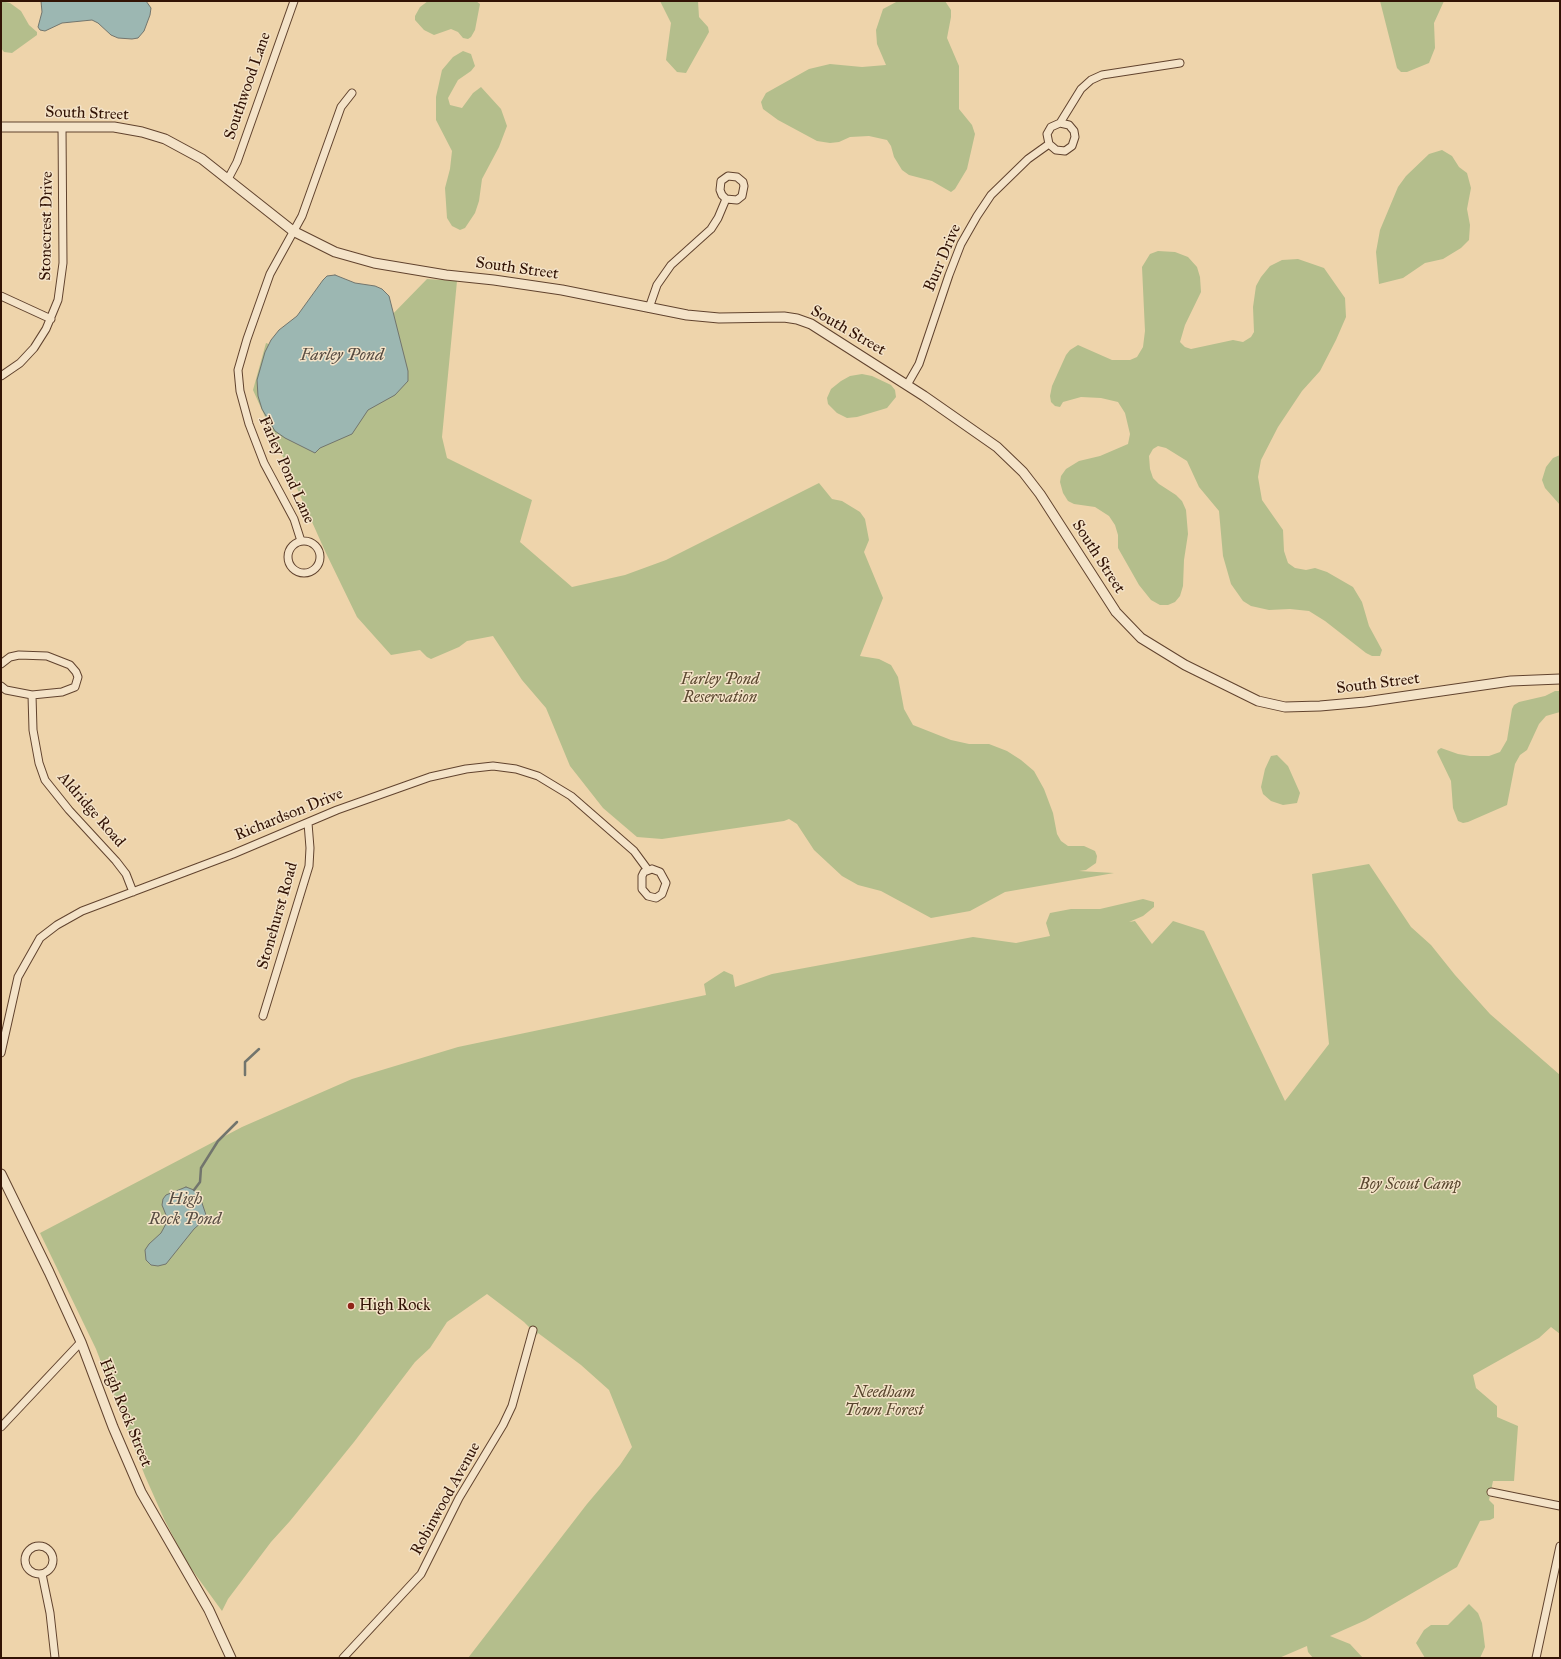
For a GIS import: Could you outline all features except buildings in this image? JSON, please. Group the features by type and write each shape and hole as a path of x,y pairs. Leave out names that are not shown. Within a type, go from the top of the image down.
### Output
{"street":[{"name":"Southwood Lane","path":"228,179 237,162 294,1"},
{"path":"1060,123 1069,125 1074,132 1075,138 1072,146 1065,151 1056,150 1049,144 1047,134 1051,127 1060,123 1080,89 1091,80 1102,75 1180,63"},
{"path":"293,231 313,189 341,107 352,93"},
{"name":"South Street","path":"1,127 114,127 153,135 185,148 228,179 293,231 335,252 374,263 446,275 533,285 694,316 719,318 782,317 797,319 818,327 907,385 997,447 1023,472 1040,494 1116,612 1141,638 1185,665 1258,700 1285,707 1320,706 1365,702 1511,681 1560,679"},
{"name":"Stonecrest Drive","path":"1,376 16,366 34,348 51,319 58,300 63,263 62,127"},
{"name":"Burr Drive","path":"907,385 919,364 948,275 961,244 977,216 991,195 1011,175 1028,159 1049,144"},
{"path":"649,308 657,285 670,265 711,229 718,218 726,199"},
{"name":"Farley Pond Lane","path":"293,231 270,274 247,339 238,370 240,391 249,424 264,463 294,519 301,541"},
{"path":"1,296 51,319"},
{"name":"Farley Pond Lane","path":"301,541 313,544 320,554 317,566 307,573 294,570 287,560 290,548 301,541"},
{"path":"1,664 10,657 19,655 47,656 70,665 76,672 78,682 75,687 70,690 32,695 6,690 1,686"},
{"name":"Aldridge Road","path":"32,695 33,730 39,763 45,780 69,810 116,861 126,874 133,892"},
{"name":"Richardson Drive","path":"1,1053 18,977 40,938 57,925 82,911 430,777 466,769 504,767 538,776 560,788 634,851 648,870"},
{"name":"Stonehurst Road","path":"263,1016 309,866 310,848 308,823"},
{"name":"High Rock Street","path":"1,1174 81,1342 113,1427 141,1492 209,1610 231,1658"},
{"name":"Robinwood Avenue","path":"343,1658 421,1574 459,1498 500,1431 512,1406 533,1330"},
{"path":"1,1427 81,1342"},
{"path":"1491,1492 1560,1506"},
{"path":"36,1545 46,1547 53,1557 52,1566 42,1574 30,1571 25,1563 26,1553 36,1545"},
{"path":"1536,1658 1560,1546"},
{"path":"42,1574 50,1613 55,1658"}],"green space":[{"path":"1,1 10,3 21,11 29,25 37,32 37,35 12,53 4,52 1,48"},
{"path":"428,1 476,1 480,4 475,30 471,37 468,39 463,38 458,32 451,29 434,35 424,30 415,20 415,16 420,7"},
{"path":"660,1 698,1 699,17 708,27 709,32 686,73 677,72 666,60 671,23"},
{"path":"898,1 945,1 951,10 947,38 959,66 959,109 972,125 975,134 967,169 955,189 951,192 932,181 909,175 902,170 894,157 891,146 887,140 869,136 850,137 839,142 830,143 817,141 778,120 763,109 761,102 766,93 809,69 830,64 862,67 886,65 877,44 876,30 883,9"},
{"path":"1380,1 1444,1 1434,23 1435,48 1429,63 1407,72 1401,72 1397,68"},
{"path":"463,51 471,54 475,66 471,71 458,80 448,98 450,105 462,108 473,93 481,87 501,109 507,126 499,147 482,179 479,201 475,213 465,228 460,230 452,226 447,218 445,188 450,169 452,151 436,120 436,97 442,70 453,57"},
{"path":"1442,150 1452,156 1459,167 1467,173 1471,188 1467,209 1470,225 1469,240 1461,248 1443,259 1425,263 1403,278 1379,284 1376,252 1380,230 1398,187 1406,176 1429,154"},
{"path":"1158,251 1175,252 1188,257 1197,267 1200,277 1201,292 1185,325 1180,342 1185,347 1191,349 1233,340 1243,342 1251,337 1254,332 1253,307 1256,286 1270,266 1282,260 1298,259 1324,268 1345,298 1346,317 1336,340 1320,371 1302,391 1278,427 1261,460 1258,477 1262,500 1283,530 1284,551 1288,563 1295,568 1306,570 1315,568 1327,572 1353,587 1362,602 1369,626 1382,650 1380,656 1372,656 1366,653 1325,621 1309,611 1290,609 1269,610 1251,606 1243,601 1231,584 1223,556 1219,511 1199,487 1187,461 1166,448 1158,446 1153,449 1149,456 1150,469 1153,478 1159,484 1176,495 1182,501 1186,510 1188,534 1184,560 1183,586 1180,596 1175,602 1168,605 1160,605 1151,600 1139,585 1118,548 1118,535 1115,525 1109,516 1095,507 1074,504 1068,501 1063,493 1060,482 1061,476 1066,469 1079,461 1100,456 1128,444 1130,434 1125,413 1118,402 1101,398 1081,397 1063,402 1060,407 1055,406 1051,402 1050,396 1052,386 1066,355 1070,350 1078,345 1112,360 1130,360 1137,357 1143,347 1145,331 1142,267 1150,254"},
{"name":"Farley Pond Reservation","path":"427,279 457,281 442,437 447,458 532,500 520,542 572,587 625,575 666,560 819,483 832,499 842,501 860,512 865,519 869,540 864,552 883,598 860,656 879,659 891,665 898,677 904,709 913,725 951,740 969,744 989,744 1007,751 1034,771 1044,789 1053,813 1057,834 1061,841 1068,846 1084,846 1095,851 1097,856 1096,863 1086,870 1079,871 1114,873 1005,892 970,911 931,918 881,891 858,885 842,876 814,850 797,824 789,819 662,839 637,837 603,808 570,766 546,708 522,680 493,636 467,641 459,647 431,659 420,650 391,655 357,617 325,551 253,390 266,343 280,348 386,321"},
{"path":"862,374 872,376 891,385 895,390 896,397 887,408 857,417 847,418 837,413 828,404 827,398 831,389 841,381 850,376"},
{"path":"1560,455 1560,505 1545,488 1542,480 1546,467 1553,458"},
{"path":"1555,691 1560,691 1560,712 1546,716 1539,724 1527,750 1520,755 1515,764 1507,805 1468,822 1463,823 1458,821 1453,808 1451,781 1437,752 1438,750 1441,748 1458,754 1470,756 1489,756 1500,752 1507,740 1514,705 1519,702 1545,696"},
{"path":"1277,755 1288,766 1300,793 1297,803 1283,805 1271,801 1263,794 1261,787 1265,769 1271,756"},
{"name":"Needham Town Forest","path":"1369,864 1411,927 1431,945 1455,975 1490,1014 1560,1075 1560,1334 1551,1327 1539,1338 1473,1375 1476,1388 1497,1406 1497,1417 1518,1426 1514,1481 1493,1481 1489,1500 1494,1505 1494,1518 1480,1521 1457,1567 1366,1620 1330,1636 1350,1644 1363,1658 1313,1658 1308,1652 1307,1646 1279,1658 468,1658 587,1504 620,1465 632,1447 609,1390 581,1365 538,1333 537,1335 524,1322 487,1294 447,1322 430,1348 415,1362 354,1442 290,1521 271,1542 228,1599 222,1611 187,1563 165,1521 145,1476 96,1349 40,1233 242,1127 352,1079 458,1047 706,995 704,984 724,971 733,975 735,987 772,974 973,937 1016,943 1050,936 1046,923 1050,913 1071,909 1100,909 1143,899 1154,902 1154,907 1143,916 1129,922 1135,921 1152,944 1173,921 1204,931 1285,1101 1329,1044 1312,874"},
{"path":"1469,1604 1478,1613 1482,1623 1485,1647 1480,1658 1425,1658 1416,1643 1424,1630 1431,1625 1448,1625"}],"water":[{"path":"41,1 146,1 151,8 144,31 138,38 132,39 118,38 111,35 98,23 92,20 62,23 45,31 40,30 38,27 42,12"},
{"name":"Farley Pond","path":"335,275 355,283 375,286 382,289 389,296 408,371 408,381 395,395 368,410 352,434 320,448 315,453 285,438 275,431 262,409 258,396 257,380 265,352 271,340 279,330 297,316 323,280 327,276"},
{"name":"High Rock Pond","path":"186,1187 194,1190 200,1197 206,1215 204,1220 194,1229 166,1264 158,1266 151,1265 146,1260 145,1250 161,1233 168,1220 162,1205 163,1199 166,1195"}],"waterway":[{"path":"245,1075 245,1062 259,1049"},
{"path":"194,1190 200,1182 201,1168 218,1141 237,1122"}],"place":[{"name":"High Rock","path":"351,1306"}],"park label":[{"name":"Boy Scout Camp","path":"1410,1185"}]}
